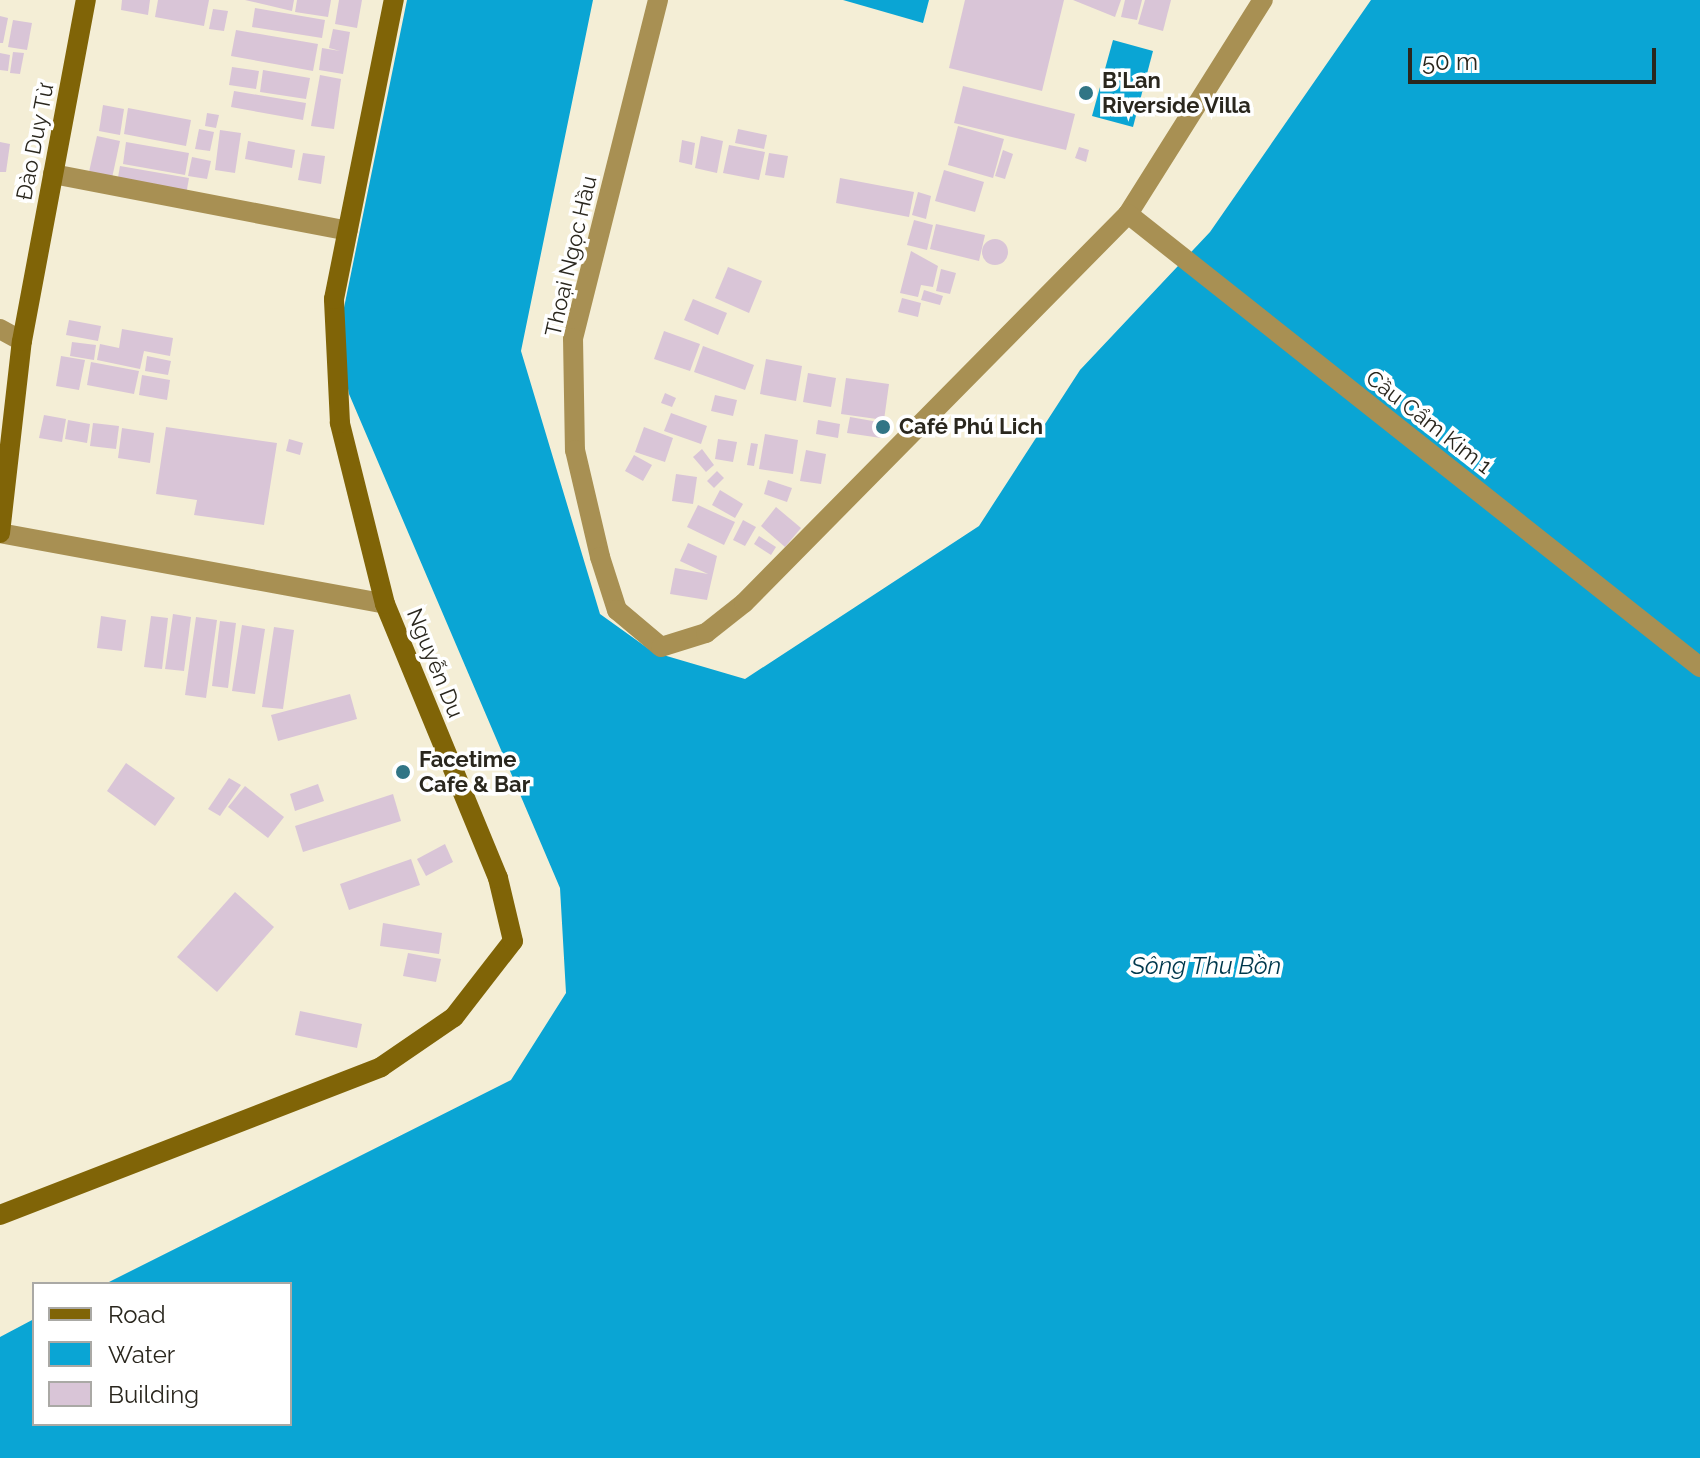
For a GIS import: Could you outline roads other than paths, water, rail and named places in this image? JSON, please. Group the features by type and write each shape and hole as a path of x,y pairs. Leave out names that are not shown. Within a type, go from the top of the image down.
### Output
{"street":[{"name":"Đào Duy Từ","path":"0,533 22,341 86,0"},
{"name":"Nguyễn Du","path":"0,1215 381,1067 454,1017 500,965 513,941 498,878 385,604 340,423 331,347 348,231 394,0"},
{"name":"Thoại Ngọc Hầu","path":"658,0 573,338 575,450 600,557 617,610 661,647 706,633 744,603 1128,214"},
{"path":"1128,214 1263,0"},
{"path":"53,174 348,231"},
{"name":"Cầu Cẩm Kim 1","path":"1128,214 1700,667"},
{"path":"0,329 22,341"},
{"path":"0,533 385,604"}],"water":[{"name":"Sông Thu Bồn","path":"407,0 593,0 521,351 600,614 653,652 745,679 979,526 1080,370 1210,232 1371,0 1700,0 1700,1458 0,1458 0,1337 32,1320 32,1426 292,1426 292,1282 109,1282 511,1080 566,993 560,888 349,394 338,337"},
{"path":"843,0 929,0 923,23"},
{"path":"1113,40 1153,51 1133,127 1092,116"}],"place":[{"name":"B'Lan Riverside Villa","path":"1086,93"},
{"name":"Café Phú Lich","path":"883,427"},
{"name":"Facetime Cafe & Bar","path":"403,772"}]}
